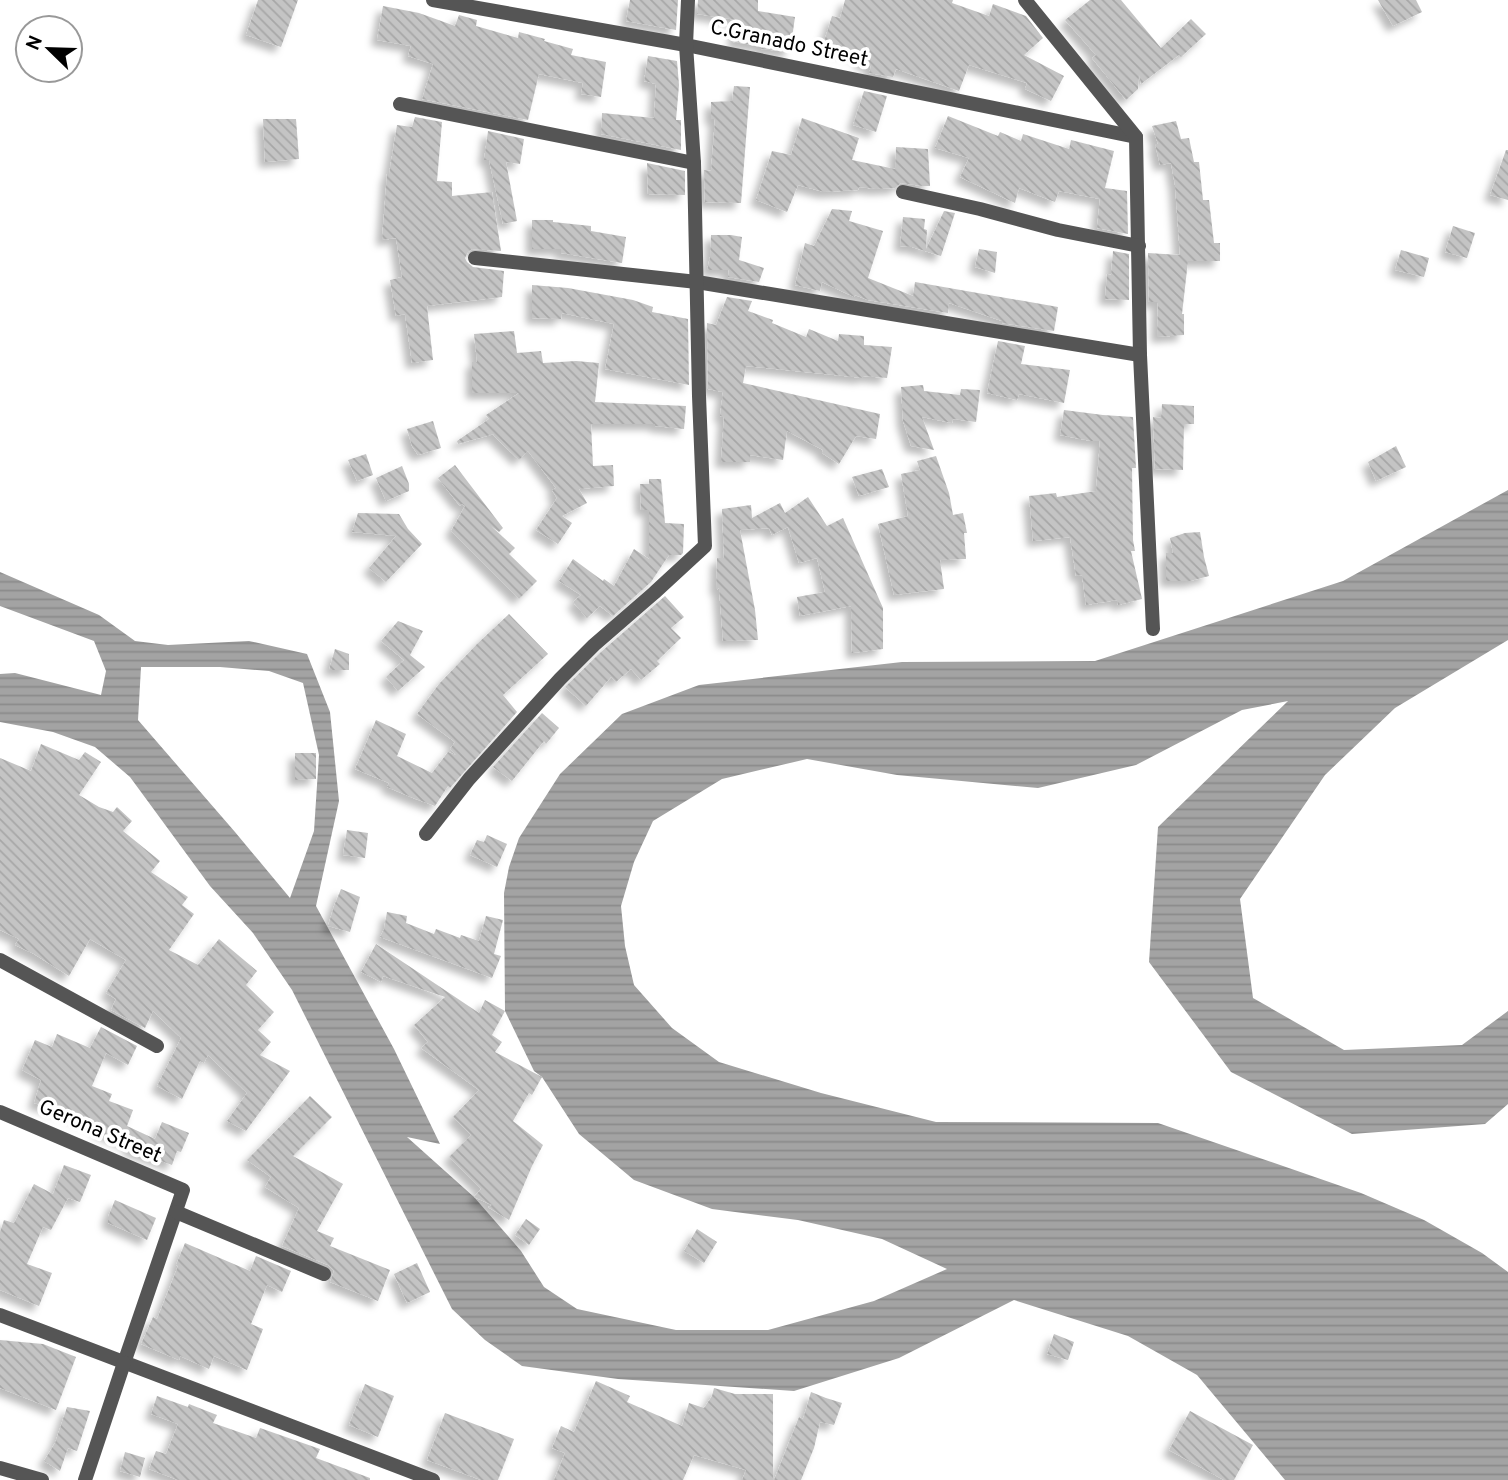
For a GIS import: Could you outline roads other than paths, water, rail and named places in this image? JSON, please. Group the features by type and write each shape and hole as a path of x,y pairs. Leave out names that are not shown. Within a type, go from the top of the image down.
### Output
{"street":[{"name":"C.Granado Street","path":"433,0 686,45 1136,137"},
{"path":"426,834 469,779 541,699 594,645 705,546 694,163 686,45 688,0"},
{"path":"1025,0 1136,137 1140,355 1153,629"},
{"path":"400,104 694,163"},
{"path":"903,192 1058,230 1139,246"},
{"path":"475,258 697,282 1140,355"},
{"path":"0,960 157,1046"},
{"name":"Gerona Street","path":"0,1112 183,1190 176,1212"},
{"path":"85,1480 176,1212 324,1274"},
{"path":"0,1315 433,1480"},
{"path":"0,1468 42,1480"}]}
